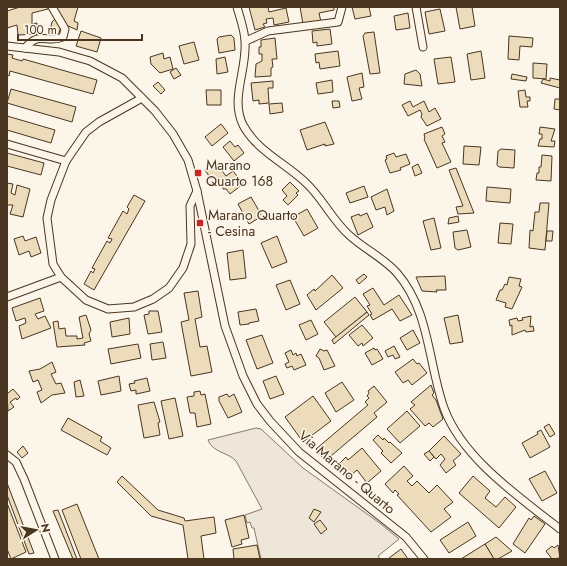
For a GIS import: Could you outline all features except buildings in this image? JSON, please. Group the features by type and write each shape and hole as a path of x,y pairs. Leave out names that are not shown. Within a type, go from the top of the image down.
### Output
{"street":[{"path":"25,48 31,41 41,38 58,40 63,37 65,29 52,7"},
{"path":"237,7 246,41 245,59 240,81 238,112 244,126 263,150 313,190 349,235 384,260 398,274 414,297 420,310 432,369 444,408 456,432 472,454 505,485 560,529"},
{"path":"246,41 268,31 338,22 342,7"},
{"path":"416,7 423,47"},
{"name":"Via Marano - Quarto","path":"7,46 59,52 90,61 122,78 142,98 173,134 188,160 197,191 225,326 244,376 257,404 270,421 299,452 406,537 424,559"},
{"path":"142,98 99,122 86,132 66,161 51,200 47,218 53,264 61,277 86,300 108,309 134,307 153,299 169,288 183,268 191,244 190,206 197,191"},
{"path":"7,144 66,161"},
{"path":"7,297 61,277"},
{"path":"7,455 16,462 55,559"}],"shaded area":[{"path":"256,428 261,429 303,468 381,524 399,539 378,556 380,559 261,559 254,528 252,528 250,522 247,523 245,515 262,509 236,461 213,448 208,440"}],"place":[{"name":"Marano Quarto 168","path":"198,173"},
{"name":"Marano Quarto - Cesina","path":"200,223"}]}
